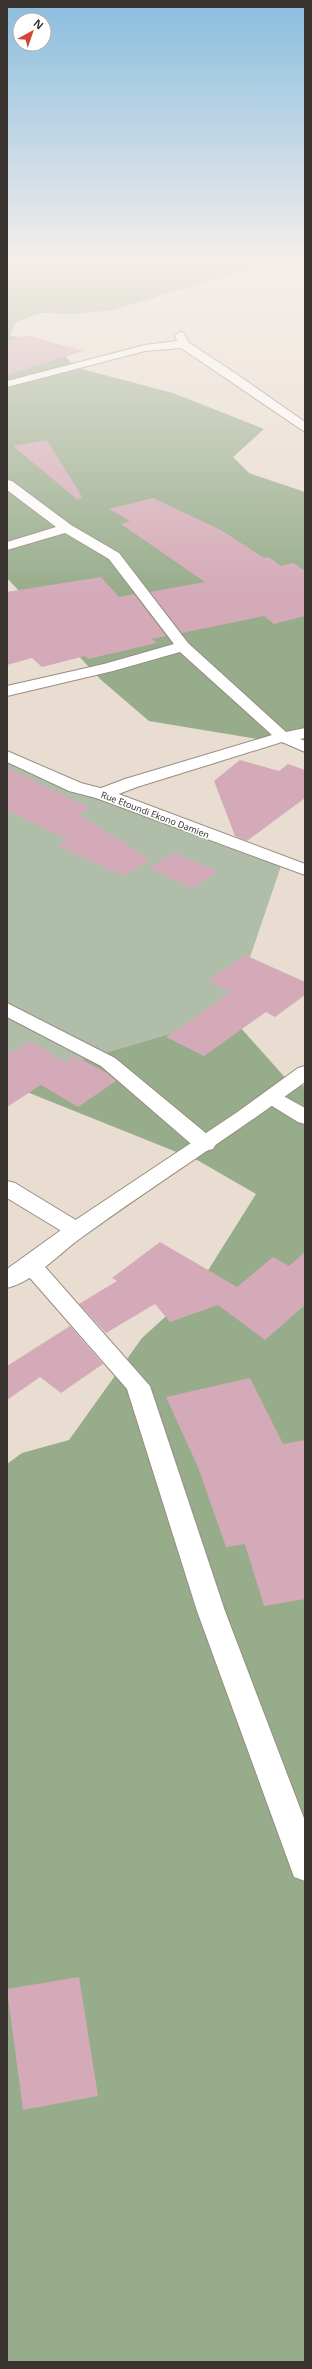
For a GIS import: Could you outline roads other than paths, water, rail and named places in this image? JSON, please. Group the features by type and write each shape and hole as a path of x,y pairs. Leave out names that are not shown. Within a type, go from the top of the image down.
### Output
{"street":[{"path":"7,384 47,374"},
{"path":"229,374 305,428"},
{"path":"7,484 66,528 114,556 183,646 283,737 305,747"},
{"path":"7,546 66,528"},
{"path":"7,691 108,668 183,646"},
{"path":"102,794 131,783 283,737 305,733"},
{"name":"Rue Etoundi Ekono Damien","path":"7,756 74,787 102,794 305,870"},
{"path":"7,1009 108,1062 205,1144"},
{"path":"7,1280 31,1265 76,1230 205,1144 305,1072"},
{"path":"271,1097 305,1117"},
{"path":"7,1188 76,1230"},
{"path":"31,1265 138,1386 212,1611 291,1824 305,1867"}]}
